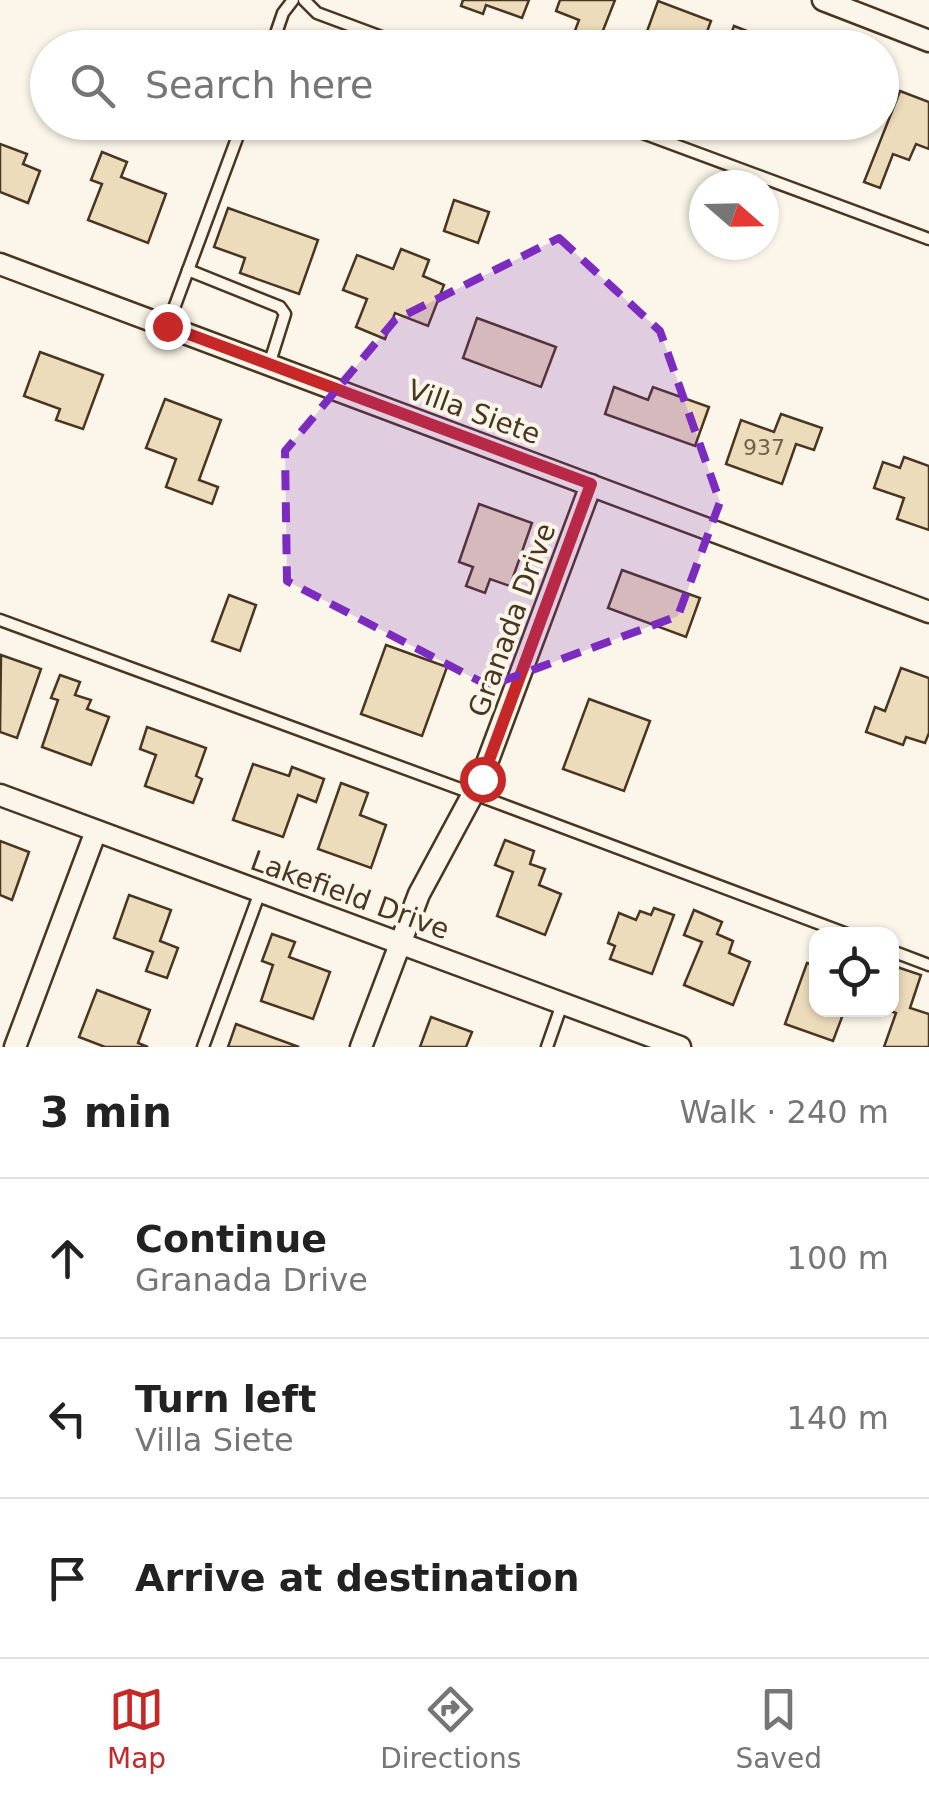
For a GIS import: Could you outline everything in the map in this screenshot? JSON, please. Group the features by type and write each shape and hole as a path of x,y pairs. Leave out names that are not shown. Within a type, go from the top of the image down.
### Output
{"street":[{"path":"823,0 927,33"},
{"name":"Villa Siete","path":"0,264 929,612"},
{"name":"Granada Drive","path":"361,1047 419,894 474,794 591,484"},
{"name":"Lakefield Drive","path":"0,795 680,1047"},
{"path":"15,1047 96,831"}],"lane":[{"path":"277,30 293,0"},
{"path":"304,0 317,13 363,30"},
{"path":"167,326 236,140"},
{"path":"662,140 929,239"},
{"path":"188,270 280,307 285,314 284,325 270,365"},
{"path":"0,620 828,927"},
{"path":"202,1047 260,892"},
{"path":"899,954 929,966"},
{"path":"547,1047 562,1004"}],"highlighted area":[{"path":"559,238 660,331 720,502 678,616 489,686 287,581 285,451 395,320"}],"building":[{"path":"463,0 529,0 522,18 486,5 483,14 461,6"},
{"path":"560,0 615,0 603,30 575,30 579,20 556,11"},
{"path":"658,1 711,21 708,30 648,30"},
{"path":"899,94 929,102 929,149 916,144 909,160 893,154 880,188 864,182 881,140 899,140"},
{"path":"0,144 27,154 23,164 40,171 28,203 0,192"},
{"path":"102,152 127,162 121,177 166,194 148,243 88,220 102,184 91,180"},
{"path":"454,200 489,212 478,243 444,231"},
{"path":"228,208 318,240 299,294 240,273 245,258 214,247"},
{"path":"401,249 429,260 423,276 444,285 428,326 395,313 385,339 356,327 367,299 343,290 357,255 393,269"},
{"path":"477,318 556,347 541,387 463,358"},
{"path":"40,352 103,375 83,429 56,420 60,409 24,396"},
{"path":"614,387 648,400 653,387 709,407 695,446 605,414"},
{"path":"165,399 221,420 199,480 218,487 212,504 166,487 176,459 146,448"},
{"path":"781,414 822,428 814,450 796,444 782,484 726,464 741,420 774,432"},
{"path":"904,457 929,466 929,530 897,519 904,498 874,488 883,462 900,468"},
{"path":"479,504 532,523 510,586 490,579 485,593 466,586 473,567 459,562"},
{"path":"622,570 700,598 686,637 608,608"},
{"path":"229,595 256,605 240,651 212,641"},
{"path":"386,645 447,667 422,736 361,714"},
{"path":"1,655 41,669 17,738 0,732"},
{"path":"901,668 929,678 929,733 925,743 906,737 903,745 866,732 875,707 885,711"},
{"path":"60,675 80,682 75,695 91,700 87,709 109,717 91,765 42,747 58,700 51,698"},
{"path":"589,699 650,721 624,791 563,769"},
{"path":"147,727 206,748 196,776 202,779 193,803 145,786 156,755 140,749"},
{"path":"253,764 289,776 292,767 324,779 316,802 298,795 283,837 233,820"},
{"path":"341,783 368,793 360,815 386,825 371,868 318,849"},
{"path":"505,840 534,851 530,864 545,869 539,885 561,894 545,935 497,916 513,872 495,865"},
{"path":"0,841 29,852 12,900 0,895"},
{"path":"129,895 171,910 160,941 178,948 167,978 146,971 153,952 114,938"},
{"path":"654,908 674,915 652,974 610,959 615,946 608,943 619,913 636,920 640,911 651,915"},
{"path":"694,910 722,922 717,934 733,941 729,953 750,962 733,1005 684,985 702,942 684,935"},
{"path":"272,934 295,942 289,957 330,972 313,1019 261,1001 273,965 262,961"},
{"path":"809,964 809,1017 842,1017 833,1041 785,1024"},
{"path":"899,968 921,975 910,1008 929,1014 929,1047 884,1047 895,1017 899,1017"},
{"path":"97,990 150,1010 138,1043 148,1047 105,1047 79,1037"},
{"path":"431,1017 472,1032 466,1047 420,1047"},
{"path":"236,1024 299,1047 228,1047"}],"route":[{"path":"167,326 591,484 482,779"}]}
